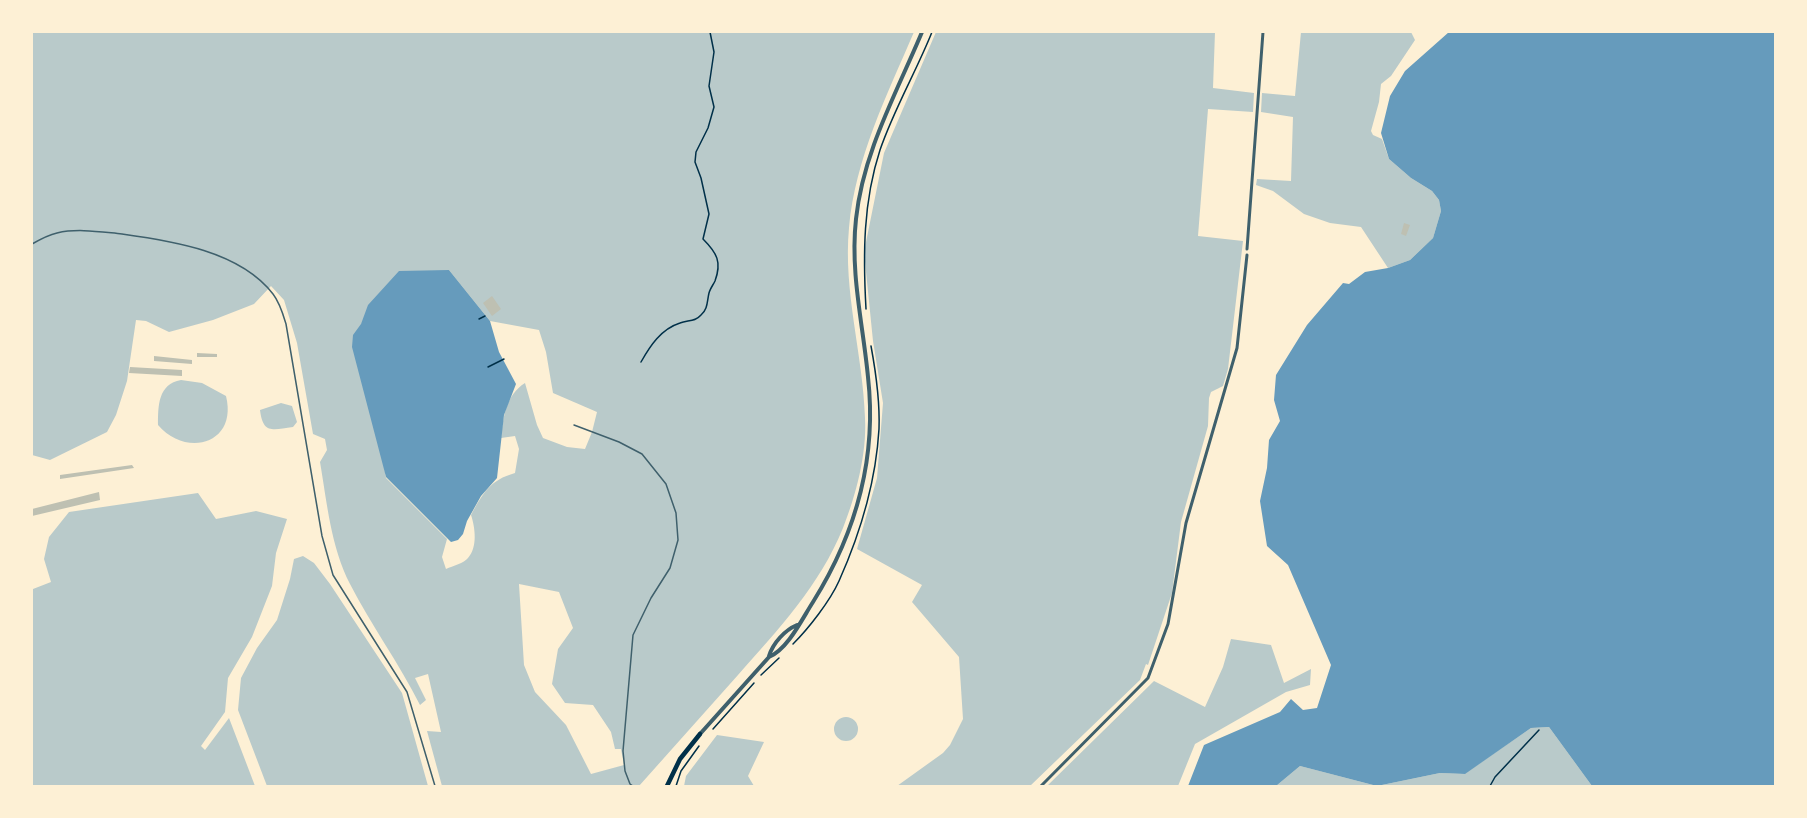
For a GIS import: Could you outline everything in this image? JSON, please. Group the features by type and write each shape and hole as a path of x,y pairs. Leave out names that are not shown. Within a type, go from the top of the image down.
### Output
{"main road":[{"path":"667,786 680,759 700,734"}],"street":[{"path":"700,734 769,657 777,653 795,633 798,624 818,594 839,555 860,496 870,436 868,377 854,278 856,219 868,162 881,125 922,32"},
{"path":"1247,249 1263,32"},
{"path":"1041,786 1148,678 1168,624 1186,523 1237,348 1247,255"},
{"path":"769,657 771,648 789,628 798,624"}],"lane":[{"path":"32,244 57,233 90,230 156,238 199,248 234,264 258,279 273,295 286,324 322,536 333,575 407,692 435,786"},
{"path":"574,425 642,454 666,484 676,513 678,540 670,568 651,598 633,635 623,750 625,771 633,786"}],"path":[{"path":"641,362 652,343 669,328 681,322 693,321 703,314 719,265 717,255 703,239 709,214 695,162 696,152 708,128 714,107 709,86 714,52 710,32"},
{"path":"866,311 863,261 870,186 880,150 932,32"},
{"path":"479,319 485,316"},
{"path":"794,644 839,582 869,494 879,428 878,394 869,338"},
{"path":"488,367 504,359"},
{"path":"713,729 779,658"},
{"path":"1490,786 1495,777 1539,730"},
{"path":"676,786 681,771 700,745"}],"shaded area":[{"path":"32,32 914,32 865,152 852,202 848,252 849,276 861,370 865,432 860,474 848,515 823,569 797,606 639,786 442,786 427,731 441,732 428,674 415,678 426,700 420,705 358,599 338,555 330,524 320,462 327,450 325,439 313,434 297,343 284,300 271,286 254,304 213,320 169,332 146,321 136,320 127,381 116,415 107,432 50,460 32,455","holes":["449,270 490,321 539,330 546,352 553,393 597,412 585,449 567,447 543,438 525,383 519,388 507,407 501,438 515,436 519,449 515,473 499,479 488,488 471,515 475,537 471,553 464,561 446,569 442,557 447,539 386,478 361,324","519,584 559,592 573,628 558,649 552,684 565,703 593,705 611,732 615,749 621,749 624,765 591,774 566,725 535,692 524,665"]},
{"path":"936,32 1215,32 1213,88 1254,93 1253,112 1208,109 1198,236 1243,241 1228,369 1223,386 1211,392 1209,398 1208,426 1181,522 1172,593 1148,665 1146,664 1140,680 1030,786 897,786 943,753 950,745 963,719 959,657 912,602 922,585 857,549 877,478 883,403 873,341 864,252 884,153"},
{"path":"1301,32 1411,32 1415,40 1391,76 1381,84 1371,131 1373,135 1382,139 1389,159 1411,178 1432,191 1439,200 1441,211 1433,238 1410,260 1388,268 1361,227 1330,223 1304,214 1273,191 1256,185 1257,179 1291,181 1293,117 1261,112 1262,93 1295,96"},
{"path":"181,380 202,383 226,396 228,412 224,425 217,435 207,441 195,443 182,441 169,435 158,425 159,403 164,391 173,382"},
{"path":"281,403 292,406 297,422 293,427 270,429 266,427 260,410"},
{"path":"198,493 216,519 256,511 287,519 276,553 272,586 252,637 228,678 225,712 201,746 205,750 229,718 255,786 32,786 32,583 33,589 51,582 44,559 49,537 69,512"},
{"path":"303,556 314,563 330,584 402,693 428,786 267,786 238,710 241,678 257,648 277,620 294,559"},
{"path":"1231,639 1271,645 1284,683 1311,669 1310,685 1286,692 1195,744 1178,786 1047,786 1154,681 1205,707 1223,667"},
{"path":"846,717 854,721 858,729 854,737 846,741 838,737 834,729 838,721"},
{"path":"1549,727 1592,786 1377,786 1440,773 1464,774 1531,728"},
{"path":"717,735 764,742 748,776 754,786 684,786 686,776"},
{"path":"1300,766 1377,786 1276,786"}],"water":[{"path":"1449,32 1775,32 1775,786 1592,786 1549,727 1531,728 1465,774 1440,773 1377,786 1300,766 1276,786 1188,786 1204,745 1280,712 1291,699 1303,710 1317,708 1331,665 1288,565 1267,546 1260,501 1267,468 1269,440 1280,421 1274,400 1276,375 1307,325 1343,283 1349,284 1365,272 1388,268 1410,260 1433,238 1441,211 1439,200 1432,191 1411,178 1389,159 1381,133 1390,96 1405,71"},
{"path":"449,270 490,321 499,352 516,384 504,415 497,478 481,496 467,521 463,534 458,540 451,542 386,477 352,347 353,335 361,324 368,305 399,271"}],"building":[{"path":"1404,223 1410,225 1406,236 1401,234"},
{"path":"492,296 501,309 492,316 483,303"},
{"path":"197,353 217,354 217,357 197,357"},
{"path":"154,356 192,360 192,364 154,361"},
{"path":"130,367 182,370 182,376 129,373"},
{"path":"132,465 134,468 60,479 60,475"},
{"path":"99,492 100,500 32,516 32,509"}]}
